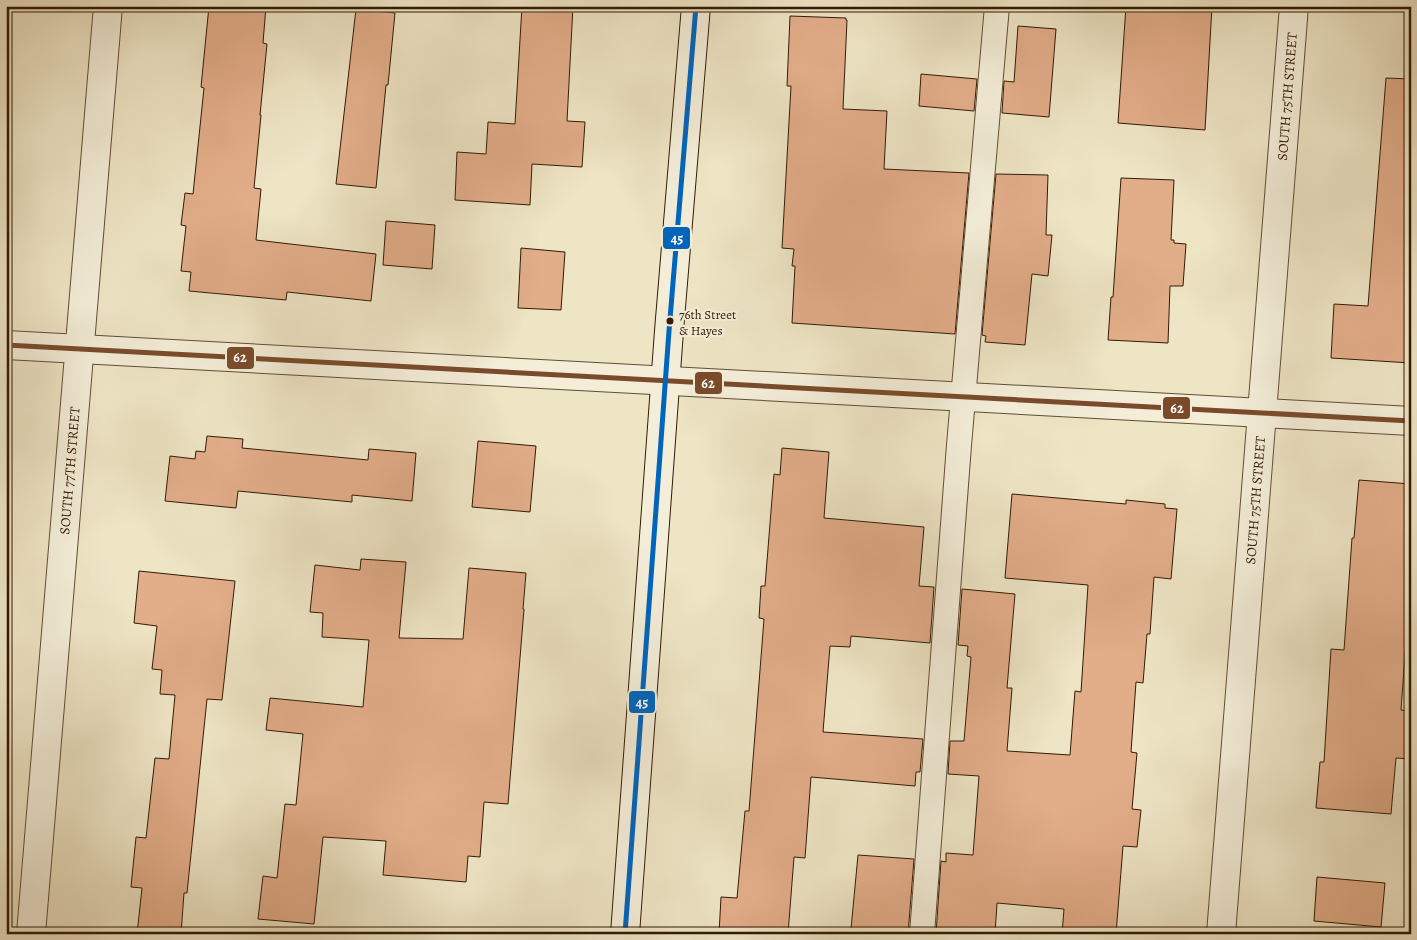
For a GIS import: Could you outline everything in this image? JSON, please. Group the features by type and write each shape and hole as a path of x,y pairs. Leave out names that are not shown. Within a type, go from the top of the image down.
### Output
{"street":[{"name":"SOUTH 77TH STREET","path":"31,934 108,6"},
{"path":"625,934 669,331 696,6"},
{"name":"SOUTH 75TH STREET","path":"1221,934 1294,6"},
{"path":"6,345 1411,421"}],"lane":[{"path":"922,934 962,397 997,6"}],"building":[{"path":"209,6 266,6 263,43 267,44 254,188 261,189 256,240 376,254 371,301 287,292 286,300 189,291 191,272 181,271 186,226 181,225 185,193 193,194 204,88 201,87"},
{"path":"522,6 573,6 567,121 585,122 582,167 532,164 530,205 455,200 457,152 486,154 488,122 515,124"},
{"path":"1126,6 1212,6 1205,130 1118,123"},
{"path":"356,9 395,13 376,188 336,184"},
{"path":"790,16 846,18 843,109 887,111 884,169 969,173 955,334 792,323 795,266 792,266 794,249 782,248 791,86 787,86"},
{"path":"1018,26 1056,29 1049,117 1002,113 1004,81 1014,82"},
{"path":"921,74 977,79 974,111 919,106"},
{"path":"1386,78 1411,79 1411,363 1331,358 1334,304 1368,306"},
{"path":"996,174 1048,175 1046,235 1052,235 1048,276 1032,274 1025,345 985,342 986,336 982,335"},
{"path":"1121,178 1174,180 1171,240 1174,240 1174,243 1186,244 1183,286 1170,286 1168,343 1108,340 1111,297 1113,297"},
{"path":"386,221 435,225 432,269 383,265"},
{"path":"521,248 565,252 561,310 518,308"},
{"path":"207,436 243,439 242,448 368,460 369,449 416,453 412,501 352,495 352,502 238,491 236,508 165,501 170,456 195,459 196,451 205,452"},
{"path":"478,441 536,446 530,512 472,507"},
{"path":"782,448 829,452 824,518 924,527 919,586 934,587 930,643 851,636 850,647 830,646 823,732 923,739 920,772 916,772 915,786 811,777 805,858 794,857 788,934 719,934 721,897 737,898 745,811 749,811 764,619 759,618 761,586 765,586 774,474 780,475"},
{"path":"1359,480 1411,484 1411,629 1407,628 1401,710 1411,711 1411,759 1396,758 1391,814 1316,808 1320,762 1324,762 1331,649 1344,650 1352,538 1354,538"},
{"path":"1012,494 1126,504 1126,500 1165,504 1165,508 1177,509 1171,579 1154,577 1150,634 1147,634 1143,683 1136,682 1131,752 1137,753 1132,809 1141,810 1137,847 1123,846 1116,934 1062,934 1064,909 997,903 995,934 936,934 941,861 946,862 946,853 973,855 979,776 948,774 950,741 964,741 971,657 967,656 968,646 958,645 962,589 1015,594 1007,688 1012,688 1007,751 1070,755 1075,691 1081,692 1088,585 1005,578"},
{"path":"361,559 406,562 399,638 463,639 469,568 526,573 508,804 484,802 480,857 468,856 466,882 383,875 386,841 323,837 314,924 258,919 263,876 277,878 285,804 296,805 303,734 266,730 270,698 363,707 369,640 322,637 323,613 310,612 315,565 360,570"},
{"path":"139,571 235,581 222,700 207,699 187,893 184,893 181,934 137,934 142,888 131,887 136,837 146,838 155,758 169,759 175,695 160,694 162,670 152,669 157,626 134,623"},
{"path":"858,855 914,859 908,934 851,929"},
{"path":"1317,877 1385,883 1381,927 1314,921"}],"transit line":[{"name":"45","path":"625,934 669,331 696,6"},
{"name":"62","path":"6,345 1411,421"}],"place":[{"name":"76th Street & Hayes","path":"670,321"}]}
